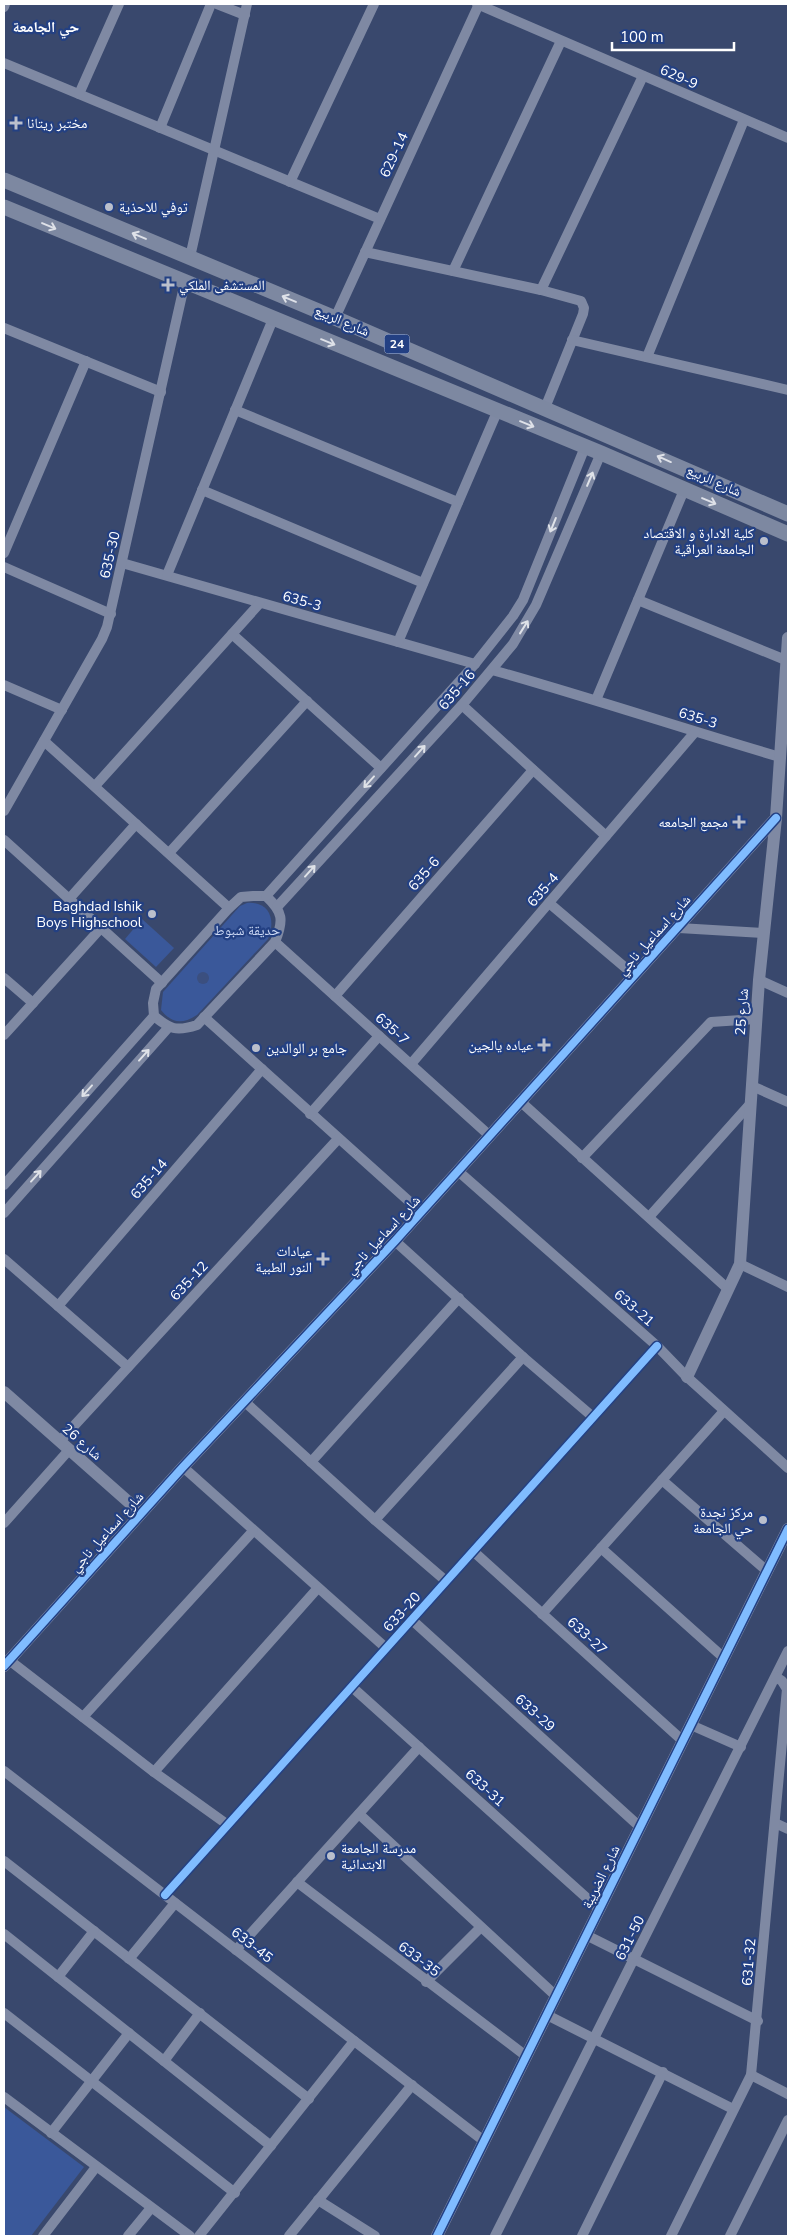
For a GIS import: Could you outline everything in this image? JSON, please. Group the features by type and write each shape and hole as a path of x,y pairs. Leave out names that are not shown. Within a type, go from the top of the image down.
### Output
{"main road":[{"name":"شارع الربيع","path":"5,182 335,318 788,514"},
{"name":"شارع الربيع","path":"4,207 497,412 601,453 788,534"},
{"path":"358,354 397,364 427,376 435,374 441,363"},
{"path":"449,392 453,383 460,380 492,393 538,405"}],"street":[{"path":"79,94 118,4"},
{"path":"160,128 211,4"},
{"path":"217,4 245,15"},
{"path":"190,257 247,4"},
{"path":"290,182 374,4"},
{"name":"629-9","path":"478,4 788,138"},
{"name":"629-14","path":"335,318 478,4"},
{"path":"453,271 561,41"},
{"path":"4,63 380,219"},
{"path":"541,290 643,76"},
{"path":"647,358 744,120"},
{"path":"365,252 578,299 583,304 584,311 572,340 538,405"},
{"name":"635-30","path":"4,811 102,639 111,614 185,282"},
{"path":"167,575 273,319"},
{"path":"4,328 161,392"},
{"path":"572,340 788,390"},
{"path":"4,554 86,361"},
{"path":"235,410 458,502"},
{"path":"398,642 497,412"},
{"name":"635-16","path":"266,896 497,638 520,604 585,447"},
{"name":"635-16","path":"277,907 462,705 513,644 531,617 601,453"},
{"path":"202,490 423,583"},
{"path":"596,700 684,490"},
{"name":"635-3","path":"122,563 474,664"},
{"path":"4,567 111,614"},
{"path":"638,600 787,661"},
{"path":"95,786 260,603"},
{"path":"232,634 382,768"},
{"name":"شارع 25","path":"687,1377 740,1264 759,980 782,762 788,638"},
{"name":"635-3","path":"492,670 596,700 782,762"},
{"path":"4,685 62,710"},
{"path":"169,853 307,701"},
{"path":"462,705 606,836"},
{"name":"635-4","path":"411,1064 695,732"},
{"path":"44,741 229,908"},
{"name":"635-6","path":"335,996 533,770"},
{"name":"شارع اسماعيل ناجي","path":"6,1663 183,1467 396,1240 776,818"},
{"path":"69,899 136,824"},
{"path":"4,840 162,983"},
{"path":"266,896 277,907 281,916 276,942 196,1025 190,1028 168,1028 154,1016 153,1003 156,989 241,897 266,896"},
{"path":"550,903 634,975"},
{"path":"4,1035 101,928"},
{"path":"678,928 763,933"},
{"name":"635-7","path":"276,942 490,1136"},
{"path":"4,978 33,1004"},
{"path":"759,980 788,993"},
{"path":"4,1184 154,1016"},
{"path":"204,1017 421,1212"},
{"path":"582,1158 711,1022 756,1019"},
{"path":"4,1213 168,1028"},
{"path":"310,1114 379,1036"},
{"name":"635-14","path":"58,1306 262,1069"},
{"path":"752,1086 788,1102"},
{"path":"520,1102 728,1289"},
{"path":"648,1217 751,1104"},
{"name":"635-12","path":"4,1523 128,1367 338,1139"},
{"name":"633-21","path":"458,1171 657,1346 687,1377 788,1468"},
{"path":"396,1240 523,1357 593,1417"},
{"path":"4,1259 128,1367"},
{"path":"740,1264 788,1287"},
{"path":"311,1462 459,1298"},
{"name":"633-20","path":"165,1895 657,1346"},
{"path":"375,1520 523,1357"},
{"name":"شارع 26","path":"4,1392 141,1513"},
{"path":"245,1402 375,1520 446,1581"},
{"path":"542,1614 724,1411"},
{"path":"183,1467 317,1589 386,1648"},
{"path":"662,1480 768,1571"},
{"name":"شارع الضريبة","path":"436,2236 788,1529"},
{"path":"83,1717 253,1531"},
{"path":"601,1548 724,1658"},
{"name":"633-27","path":"474,1551 683,1741"},
{"path":"154,1772 317,1589"},
{"name":"633-29","path":"412,1620 640,1827"},
{"name":"631-50","path":"495,2236 788,1651"},
{"path":"6,1663 83,1717 154,1772 228,1825"},
{"name":"631-32","path":"671,2236 751,2075 758,2021 787,1689 782,1681 776,1677"},
{"name":"633-31","path":"352,1687 599,1909"},
{"path":"691,1725 741,1747"},
{"path":"236,1950 419,1747"},
{"name":"633-45","path":"4,1771 484,2140"},
{"path":"359,1814 480,1928 556,1996"},
{"path":"775,1824 788,1829"},
{"path":"4,1861 309,2099"},
{"name":"633-35","path":"297,1882 426,1982 526,2056"},
{"path":"129,1958 175,1903"},
{"path":"426,1982 480,1928"},
{"path":"58,1977 94,1931"},
{"path":"586,1935 758,2021"},
{"path":"5,1938 58,1977 271,2146"},
{"path":"4,2013 235,2193"},
{"path":"164,2061 200,2013"},
{"path":"547,2015 734,2109"},
{"path":"51,2133 129,2033"},
{"path":"199,2236 235,2193 354,2040"},
{"path":"582,2236 663,2072"},
{"path":"751,2075 788,2094"},
{"path":"289,2236 412,2085"},
{"path":"4,2097 190,2236"},
{"path":"730,2236 788,2120"},
{"path":"43,2236 96,2167"},
{"path":"318,2200 375,2236"},
{"path":"128,2236 151,2208"}],"green space":[{"name":"حديقة شبوط","path":"247,903 261,905 269,913 271,926 268,939 197,1015 182,1021 169,1018 161,1010 163,992 240,906"},
{"path":"142,919 174,948 156,967 125,939"},
{"path":"4,2107 84,2167 31,2236 4,2236"}],"shaded area":[{"path":"205,972 208,973 208,983 201,984 198,983 197,976 198,973"}],"cycle path":[{"path":"4,1666 183,1467 395,1241 776,818"},
{"path":"165,1895 657,1346"},
{"path":"437,2236 788,1529"}],"place":[{"name":"مختبر ريتانا","path":"16,123"},
{"name":"توفي للاحذية","path":"109,207"},
{"name":"المستشفى الملكي","path":"168,285"},
{"name":"كلية الادارة و الاقتصاد الجامعة العراقية","path":"764,541"},
{"name":"مجمع الجامعه","path":"739,822"},
{"name":"Baghdad Ishik Boys Highschool","path":"152,914"},
{"name":"عياده يالجين","path":"544,1045"},
{"name":"جامع بر الوالدين","path":"256,1048"},
{"name":"عيادات النور الطبية","path":"323,1259"},
{"name":"مركز نجدة حي الجامعة","path":"763,1520"},
{"name":"مدرسة الجامعة الابتدائية","path":"331,1856"}],"district":[{"name":"حي الجامعة","path":"46,27"}]}
